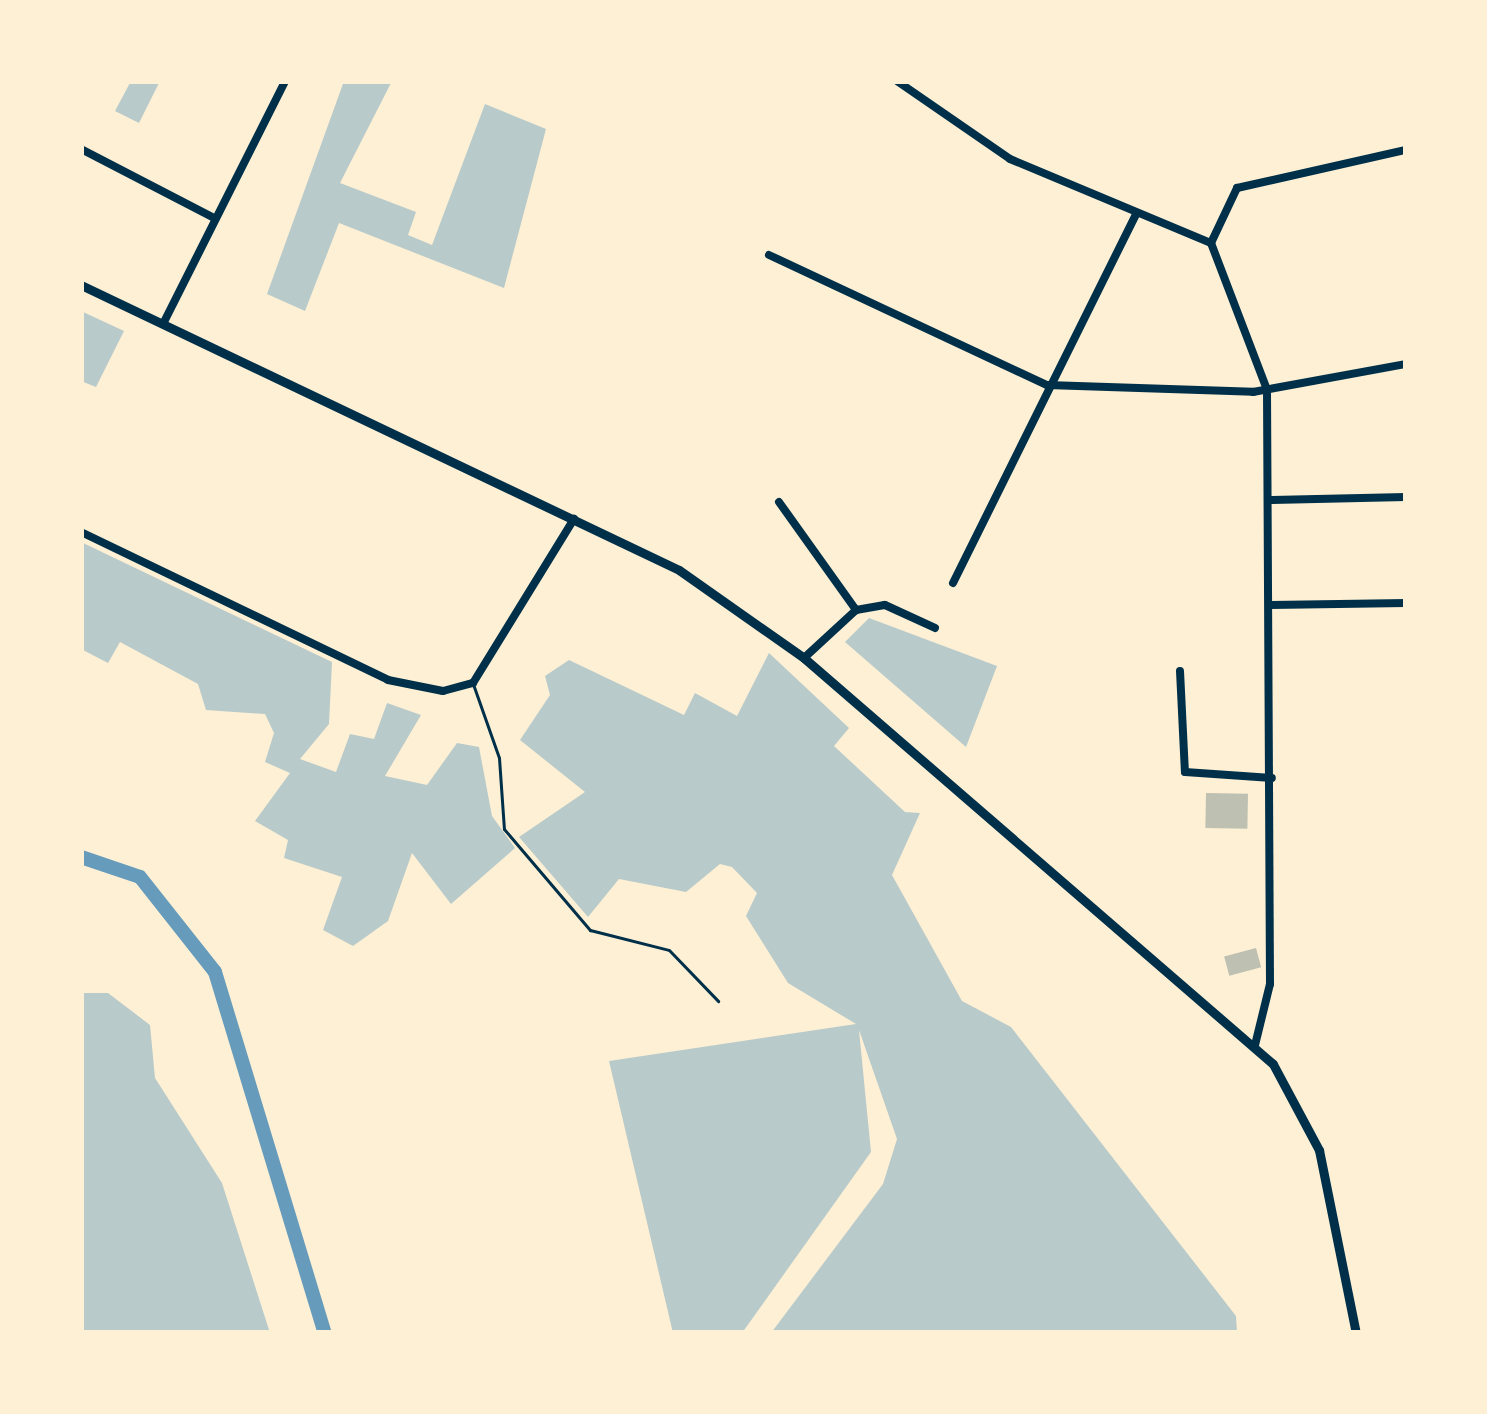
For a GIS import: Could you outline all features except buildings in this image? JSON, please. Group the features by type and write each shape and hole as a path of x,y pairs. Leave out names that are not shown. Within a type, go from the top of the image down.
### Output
{"main road":[{"path":"81,284 574,519 714,591 804,658 1255,1045 1319,1150 1356,1333"}],"street":[{"path":"163,324 285,81"},
{"path":"897,81 1010,159 1211,243"},
{"path":"81,149 214,218"},
{"path":"1255,1045 1270,984 1272,500 1267,389 1211,243 1237,188 1406,149"},
{"path":"953,584 1046,385 1136,215"},
{"path":"769,255 1046,385 1267,389 1406,364"},
{"path":"1272,500 1406,497"},
{"path":"779,502 856,610"},
{"path":"81,532 388,680 443,691 473,683 574,519"},
{"path":"1271,605 1406,603"},
{"path":"804,658 856,610 885,605 935,628"},
{"path":"1180,671 1185,772 1272,778"}],"lane":[{"path":"473,683 499,758 504,829 590,930 670,950 718,1001"}],"shaded area":[{"path":"131,81 160,81 139,123 115,111"},
{"path":"344,81 392,81 340,183 416,212 408,235 432,245 485,104 546,129 504,288 339,223 305,311 267,294"},
{"path":"81,311 124,331 96,387 81,381"},
{"path":"81,542 332,662 329,724 300,759 336,772 350,734 374,739 387,703 421,715 385,776 427,785 457,743 479,747 492,816 515,848 451,904 412,853 388,921 353,946 323,930 342,877 284,858 288,840 255,821 290,773 265,762 274,733 265,714 206,710 198,684 120,642 108,663 81,649"},
{"path":"869,618 997,666 966,747 845,642"},
{"path":"769,653 849,728 834,746 905,812 920,813 892,875 962,1001 1011,1027 1236,1316 1237,1333 771,1333 883,1184 897,1139 859,1030 871,1152 742,1333 673,1333 609,1061 856,1024 788,983 746,916 757,893 732,867 720,864 686,892 619,879 588,917 519,837 585,792 520,740 550,695 545,676 569,660 684,715 695,693 737,716"},
{"path":"81,993 108,993 150,1025 155,1078 222,1183 270,1333 81,1333"}],"waterway":[{"path":"81,857 140,877 215,972 325,1333"}]}
